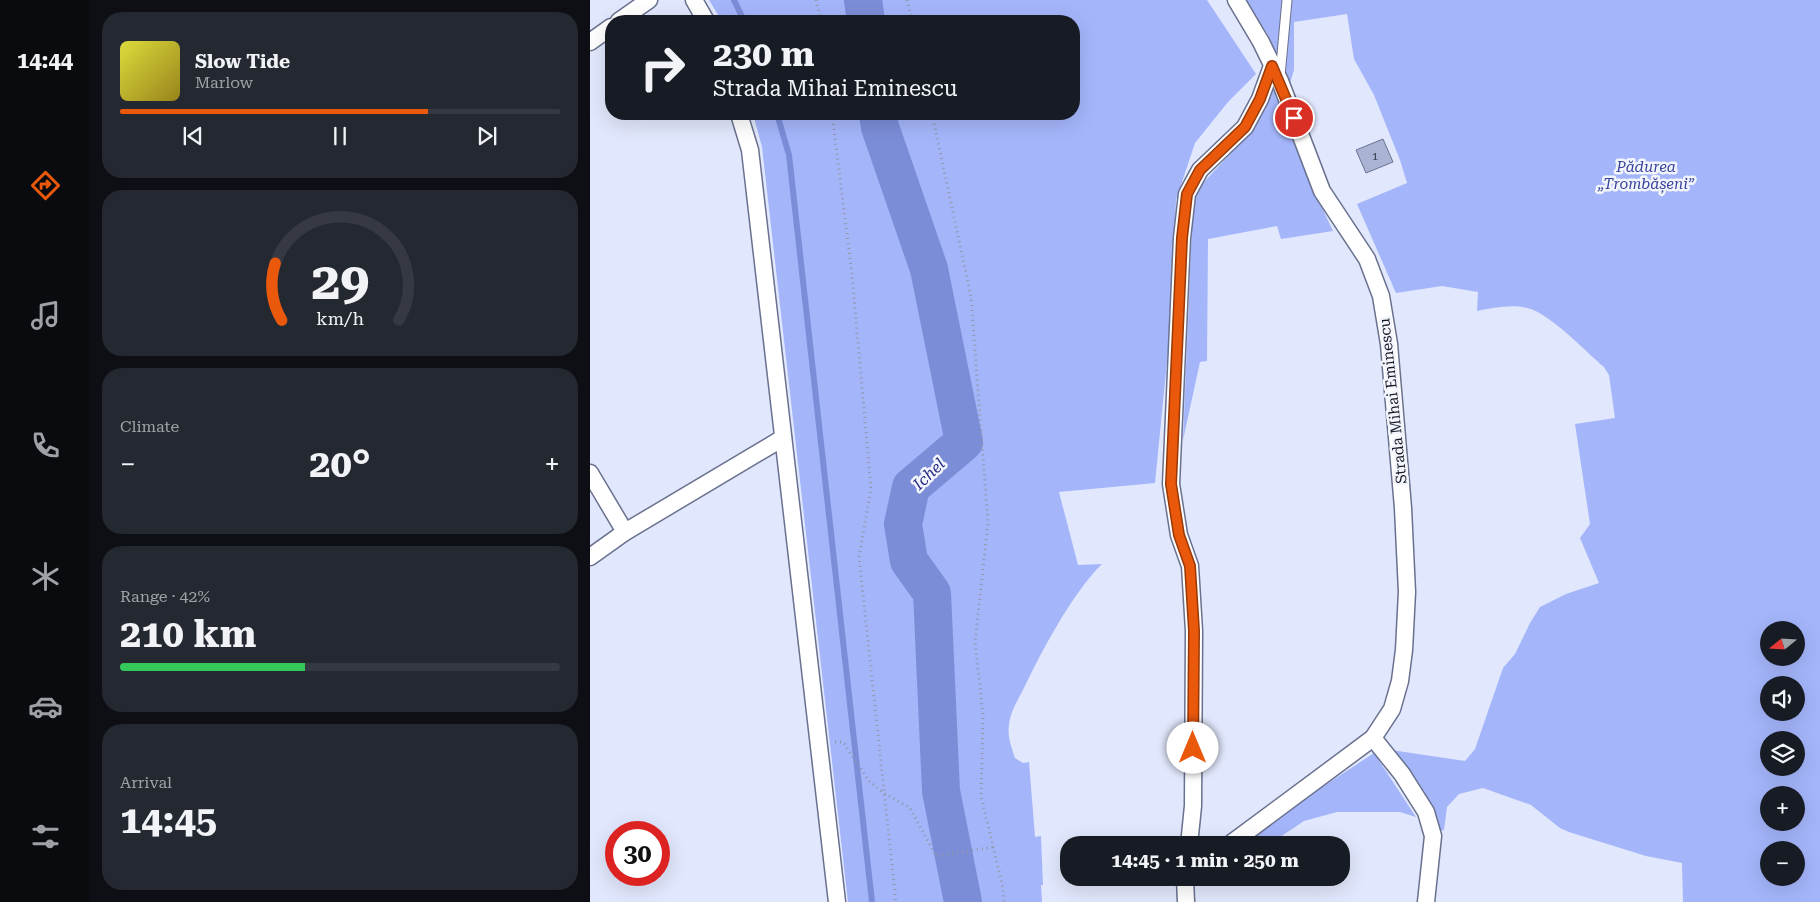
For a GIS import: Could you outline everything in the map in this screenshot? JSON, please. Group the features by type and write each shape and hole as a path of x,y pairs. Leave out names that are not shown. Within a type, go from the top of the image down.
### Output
{"street":[{"path":"628,15 649,0"},
{"path":"694,0 703,15"},
{"name":"Strada Mihai Eminescu","path":"1236,0 1261,42 1280,81 1322,191 1367,259 1381,296 1389,344 1403,508 1407,592 1404,650 1400,681 1392,709 1373,738 1241,836"},
{"path":"590,42 605,31"},
{"path":"1189,836 1193,806 1194,631 1190,566 1179,535 1171,484 1182,238 1187,194 1200,170 1245,127 1260,99 1272,66"},
{"path":"741,120 750,150 837,902"},
{"path":"590,557 625,532 783,438"},
{"path":"590,473 625,532"},
{"path":"1373,738 1402,774 1426,812 1433,836 1426,902"},
{"path":"1185,886 1186,902"}],"lane":[{"name":"Strada Mihai Eminescu","path":"1280,81 1287,0"}],"path":[{"path":"816,0 820,15"},
{"path":"908,0 911,15"},
{"path":"833,120 852,274 871,489 859,557 896,902"},
{"path":"933,120 971,297 988,523 975,642 983,715 981,796 1003,888 1004,902"},
{"path":"850,753 869,781 884,793 910,808 936,856 993,847"}],"green space":[{"path":"709,0 1207,0 1256,74 1228,102 1195,143 1176,200 1170,331 1155,483 1059,492 1078,565 1102,564 1080,590 1058,623 1016,703 1010,721 1009,738 1015,758 1023,763 1029,762 1035,837 1041,836 1042,902 848,902 762,147 755,120 1080,120 1080,15 718,15"},
{"name":"Pădurea „Trombășeni”","path":"1244,0 1820,0 1820,902 1683,902 1682,863 1646,856 1569,832 1560,828 1531,805 1483,788 1459,794 1447,807 1444,830 1438,831 1434,809 1391,750 1465,761 1475,749 1503,668 1515,654 1540,607 1566,594 1599,583 1580,538 1590,524 1575,424 1615,418 1609,375 1604,367 1557,325 1536,311 1515,306 1477,311 1478,292 1442,286 1396,293 1357,204 1407,183 1400,160 1374,95 1354,59 1347,14 1294,22 1294,70 1290,83 1267,33"},
{"path":"1273,89 1316,195 1333,231 1281,239 1277,226 1208,239 1207,361 1200,362 1183,440 1193,202 1203,183 1250,133"},
{"path":"1374,753 1416,817 1400,812 1337,812 1304,821 1282,836 1257,836 1310,795"}],"building":[{"path":"1383,139 1393,162 1366,173 1356,150"}],"waterway":[{"path":"734,0 741,15"},
{"name":"Ichel","path":"863,0 865,15"},
{"path":"779,120 789,155 872,902"},
{"name":"Ichel","path":"879,120 929,269 964,442 911,487 903,524 909,561 932,593 941,791 963,902"}],"route":[{"path":"1193,748 1194,631 1190,566 1179,535 1171,484 1182,238 1187,194 1200,170 1245,127 1260,99 1272,66 1280,81 1294,118"}]}
